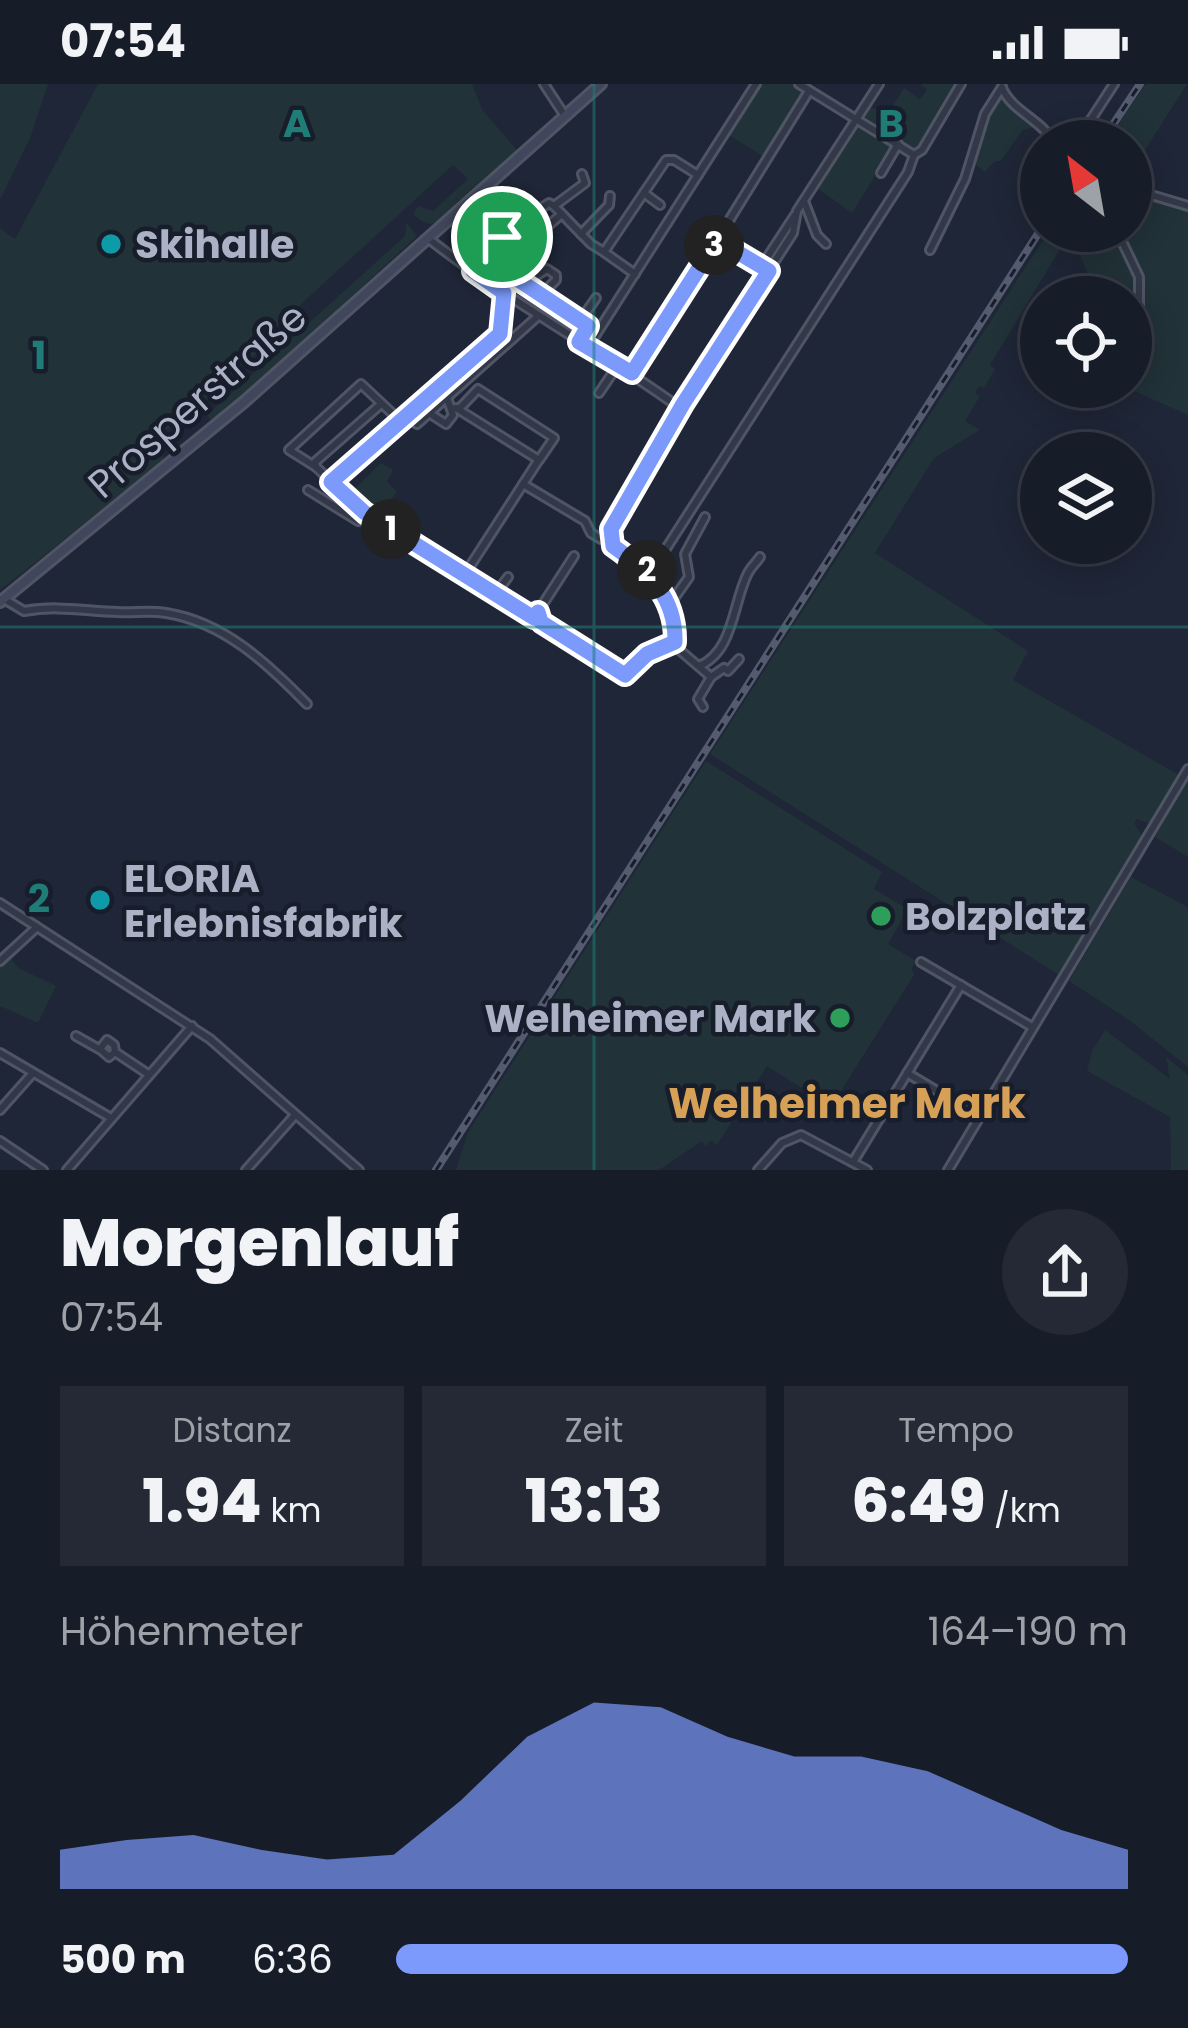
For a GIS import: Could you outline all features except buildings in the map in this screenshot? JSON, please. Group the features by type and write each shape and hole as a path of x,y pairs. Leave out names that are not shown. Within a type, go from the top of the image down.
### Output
{"main road":[{"name":"Prosperstraße","path":"2,600 187,452 602,84"}],"street":[{"path":"544,84 565,116"},
{"path":"588,347 756,84"},
{"path":"799,84 914,155"},
{"path":"711,677 675,642 674,616 651,572 613,546 616,517 765,269 793,233 797,212 879,84"},
{"path":"651,572 961,84"},
{"path":"1091,120 1114,84"},
{"path":"1002,86 1005,97 1035,120"},
{"path":"930,250 964,178 985,114 1002,86"},
{"path":"632,373 809,91"},
{"path":"880,173 898,144"},
{"path":"604,252 666,160 698,175"},
{"path":"554,206 584,183 582,174"},
{"path":"644,193 660,205"},
{"path":"1152,195 1188,206"},
{"path":"580,234 609,205 610,196"},
{"path":"804,201 817,235 826,244"},
{"path":"509,223 520,222 548,203 580,234 635,274"},
{"path":"543,230 562,214"},
{"path":"473,271 495,239 502,237 506,248 493,260 588,326 579,342"},
{"path":"502,269 536,238 544,247"},
{"path":"429,239 537,317 632,373 680,408 683,404"},
{"path":"717,240 765,269"},
{"path":"523,284 551,271 556,280 541,295"},
{"path":"331,482 500,334 504,293"},
{"path":"580,321 596,298"},
{"path":"537,317 417,424 394,415 361,384 289,450 316,467 365,513 534,618 574,556"},
{"path":"599,393 618,365"},
{"path":"453,409 478,389 554,438 465,574"},
{"path":"429,413 446,424 453,415 447,398"},
{"path":"316,467 315,462 381,404"},
{"path":"453,409 539,460"},
{"path":"523,484 585,521 591,533 612,540"},
{"path":"308,490 358,521 365,513"},
{"path":"332,505 343,493"},
{"path":"668,606 689,577 685,554 705,517"},
{"path":"699,665 710,661 719,649 748,573 760,557"},
{"path":"496,593 508,577"},
{"path":"2,600 24,611 52,607 167,613 202,623 253,654 308,704"},
{"path":"538,612 541,622 625,675 647,654 675,642"},
{"path":"703,707 698,699 711,677 724,668 728,671 739,659"},
{"path":"948,1170 1188,769"},
{"path":"0,902 192,1026 359,1170"},
{"path":"0,961 37,927"},
{"path":"921,962 1033,1028"},
{"path":"853,1162 961,985"},
{"path":"67,1170 192,1026"},
{"path":"76,1036 100,1049 107,1040 115,1052 148,1074"},
{"path":"0,1053 111,1118"},
{"path":"0,1110 32,1072"},
{"path":"907,1073 980,1117"},
{"path":"246,1170 296,1114"},
{"path":"758,1170 794,1136 809,1137 867,1170"},
{"path":"0,1142 43,1170"}],"shaded area":[{"path":"0,84 48,84 30,138 0,200"},
{"path":"98,84 472,84 483,111 517,150 456,210 438,222 425,222 413,214 418,206 433,211 468,179 453,165 275,328 268,343 225,387 205,403 183,403 180,418 161,435 164,462 0,590 0,228 15,239"},
{"path":"761,84 796,84 805,89 764,157 727,134"},
{"path":"921,84 959,84 923,146 911,148 863,116 869,106 887,115 904,88 920,99 927,90"},
{"path":"1146,84 1187,84 1152,139 1152,120 1121,120"},
{"path":"999,95 1030,120 1020,120 1020,134 1001,161 985,172 976,165 982,134"},
{"path":"859,124 894,145 852,213 817,188"},
{"path":"1152,199 1188,209 1188,415 1152,399 1152,276 1089,276 1078,252 1152,252"},
{"path":"406,222 417,236 214,424 207,415 405,236"},
{"path":"1035,252 1058,252 1044,276 1020,276 1020,315 990,365 995,369 984,388 979,386 975,393 980,396 965,421 980,430 934,458 875,553 1028,651 1013,680 1179,775 1153,820 1134,823 1143,837 1059,975 710,754"},
{"path":"381,463 393,470 387,482 397,491 381,515 349,494"},
{"path":"706,761 882,872 874,889 908,909 888,944 916,961 914,975 831,1107 767,1066 717,1145 711,1140 705,1146 702,1141 659,1170 456,1170 468,1132"},
{"path":"1188,779 1188,857 1155,837"},
{"path":"1131,877 1188,907 1188,1067 1069,981"},
{"path":"10,958 19,968 56,986 38,1023 0,1006 0,966"},
{"path":"1105,1030 1170,1079 1166,1057 1188,1075 1188,1170 1171,1170 1170,1117 1087,1071"}],"railway":[{"path":"1116,120 1140,84"},
{"path":"436,1170 1026,252"}],"place":[{"name":"Skihalle","path":"111,244"},
{"name":"ELORIA Erlebnisfabrik","path":"100,900"},
{"name":"Bolzplatz","path":"881,916"},
{"name":"Welheimer Mark","path":"840,1018"}],"district":[{"name":"Welheimer Mark","path":"847,1103"}],"route":[{"path":"502,237 507,244 493,260 496,265 588,326 579,342 632,373 717,240 769,271 683,404 611,529 613,546 651,572 674,616 675,642 647,654 625,675 541,622 538,612 534,618 365,513 331,482 500,334 504,293 473,271 495,239 502,237"}]}
